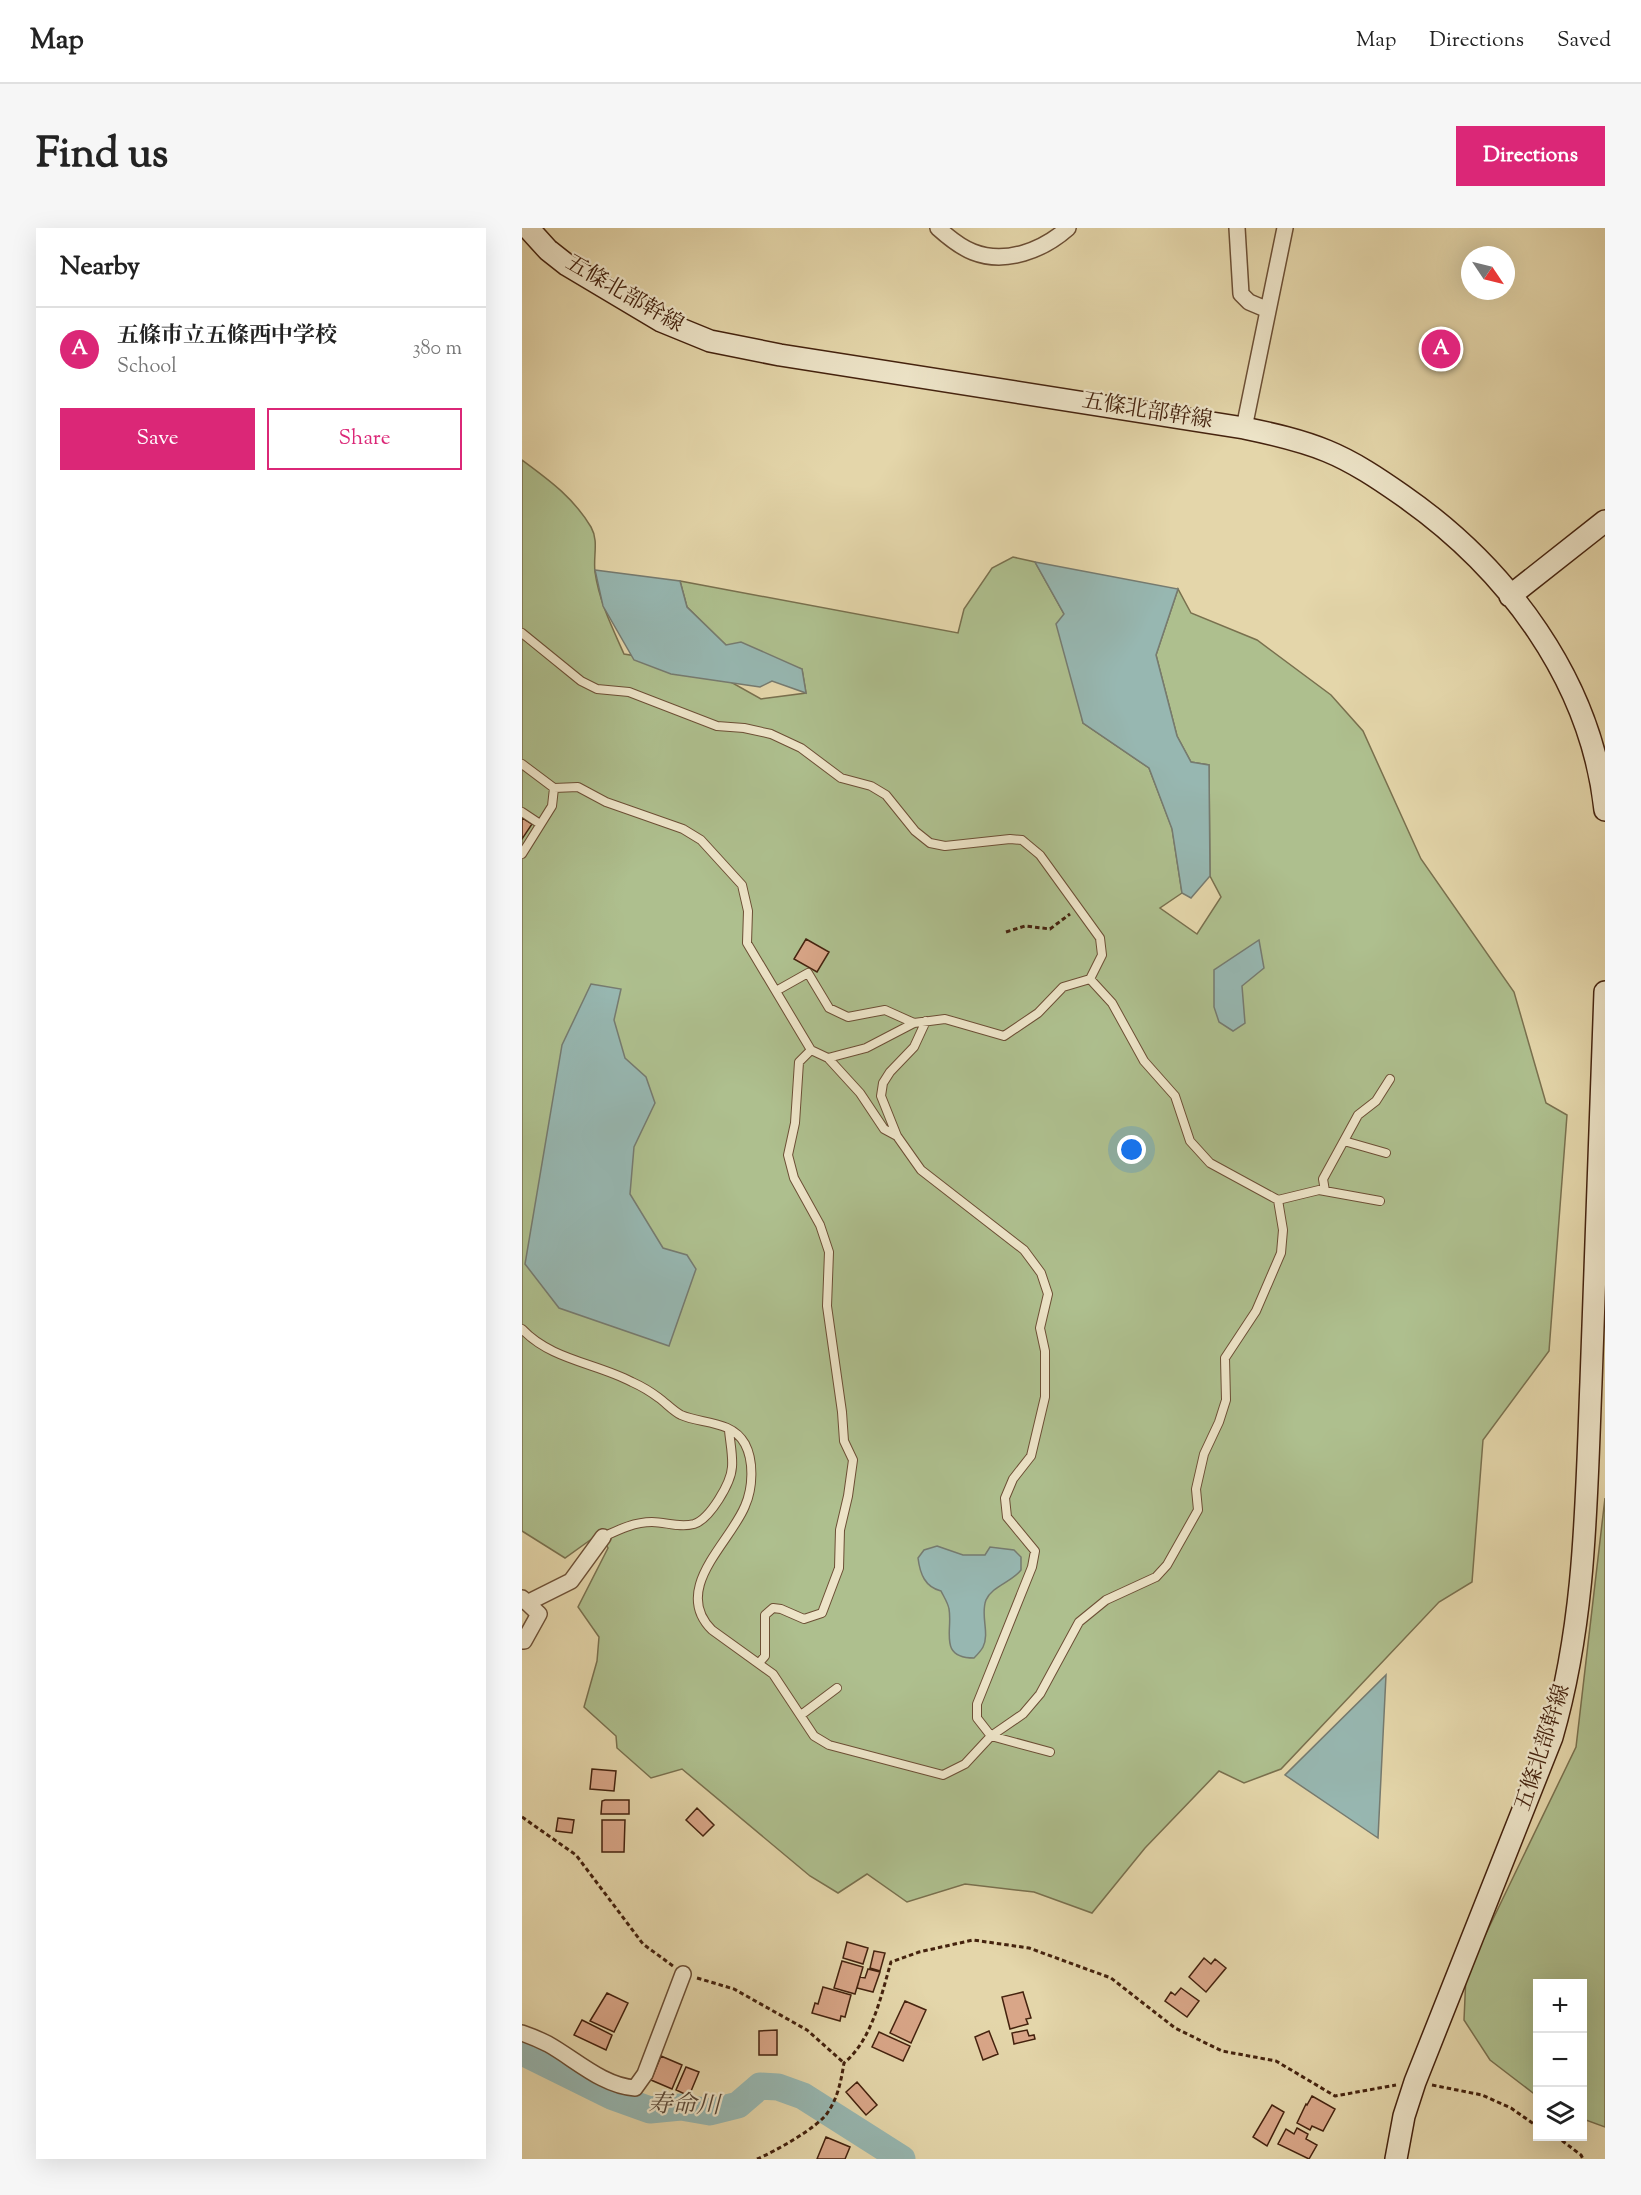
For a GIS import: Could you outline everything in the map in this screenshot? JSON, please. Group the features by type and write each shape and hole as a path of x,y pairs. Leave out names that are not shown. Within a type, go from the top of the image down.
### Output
{"street":[{"name":"五條北部幹線","path":"528,228 558,257 603,288 661,321 710,341 780,355 1245,428 1291,438 1329,452 1391,487 1424,510 1485,565 1510,596 1555,658 1574,695 1589,732 1600,774 1605,810"},
{"path":"938,228 973,252 1002,257 1033,251 1055,240 1068,228"},
{"path":"1237,228 1241,294 1250,302 1268,310"},
{"path":"1245,428 1284,228"},
{"path":"1510,596 1605,521"},
{"name":"五條北部幹線","path":"1395,2159 1404,2116 1415,2082 1552,1737 1562,1704 1574,1646 1585,1546 1605,992"},
{"path":"522,1641 538,1614 525,1601 571,1581 603,1537"},
{"path":"522,2033 546,2043 603,2078 627,2088 635,2088 645,2074 683,1974"}],"lane":[{"path":"522,633 581,681 597,689 629,692 717,726 744,728 771,734 801,748 841,778 871,786 886,795 915,831 930,843 945,846 1010,838 1022,840 1040,855 1100,938 1102,956 1089,979 1062,987 1038,1013 1004,1036 945,1019 926,1021 914,1023 866,1048 828,1058"},
{"path":"522,764 554,788 578,787 606,802 683,829 701,840 742,885 748,911 747,943 811,1050 828,1058 860,1094 884,1129 897,1136"},
{"path":"522,854 552,806 554,788"},
{"path":"522,812 540,824"},
{"path":"776,991 808,972 829,1008 848,1017 885,1010 914,1023"},
{"path":"1089,979 1112,1004 1144,1062 1175,1096 1190,1142 1210,1163 1278,1200 1319,1190 1380,1201"},
{"path":"926,1021 914,1047 890,1072 883,1083 881,1096 897,1136 921,1170 1024,1250 1041,1273 1048,1294 1040,1328 1045,1351 1045,1397 1031,1456 1013,1479 1005,1498 1007,1517 1035,1551 1032,1567 976,1704 977,1718 991,1736 1050,1752"},
{"path":"759,1664 765,1656 765,1615 773,1608 804,1619 822,1613 839,1568 840,1530 853,1460 844,1441 827,1306 829,1252 820,1225 794,1178 788,1155 796,1112 799,1062 811,1050"},
{"path":"1324,1191 1323,1179 1358,1115 1376,1101 1390,1079"},
{"path":"1344,1141 1386,1153"},
{"path":"522,1329 531,1339 547,1350 631,1381 658,1397 681,1415 708,1421 738,1434 746,1445 752,1484 746,1506 711,1557 702,1577 698,1593 704,1622 773,1674 814,1736 829,1745 944,1775 964,1764 991,1736 1023,1714 1040,1694 1079,1622 1106,1599 1156,1577 1167,1565 1198,1510 1196,1489 1204,1454 1227,1400 1225,1359 1256,1311 1281,1253 1283,1230 1278,1200"},
{"path":"603,1537 629,1526 652,1522 676,1526 695,1524 711,1510 727,1485 732,1468 729,1430"},
{"path":"801,1715 837,1688"}],"path":[{"path":"1006,932 1025,926 1050,929 1078,908"},
{"path":"522,1817 576,1855 644,1944 683,1974 734,1989 807,2030 844,2063"},
{"path":"757,2159 772,2152 827,2115 840,2088 844,2063 857,2053 867,2031 891,1962 919,1952 973,1940 1029,1948 1111,1978 1175,2028 1222,2051 1276,2061 1335,2096 1415,2082 1482,2095 1511,2108 1533,2123"},
{"path":"1563,2141 1583,2159"}],"green space":[{"path":"522,460 568,498 591,527 595,538 595,572 600,593 606,614 624,654 704,667 761,699 806,693 802,669 726,645 687,607 680,581 958,633 964,609 992,568 1013,557 1035,562 1064,614 1083,723 1149,768 1172,828 1182,893 1160,908 1197,934 1221,897 1210,876 1209,765 1191,762 1177,736 1156,655 1178,589 1191,613 1257,640 1331,695 1363,731 1421,859 1514,992 1546,1103 1567,1115 1549,1351 1483,1440 1472,1582 1439,1602 1281,1769 1244,1783 1219,1771 1145,1848 1092,1913 1034,1892 965,1884 907,1902 867,1874 838,1893 810,1876 682,1769 651,1778 617,1748 616,1736 584,1707 597,1661 599,1637 578,1607 608,1548 600,1533 565,1558 522,1531"},
{"path":"1605,1498 1605,2127 1587,2120 1587,1979 1533,1979 1533,2093 1490,2060 1464,2020 1466,1975 1576,1747"}],"water":[{"path":"1035,562 1178,589 1156,655 1177,736 1191,762 1209,765 1210,876 1191,898 1182,893 1172,829 1149,768 1083,723 1056,624 1064,614"},
{"path":"595,570 680,581 687,607 726,645 741,642 802,669 806,693 772,681 760,687 671,674 634,660 603,606"},
{"path":"1259,940 1264,968 1242,986 1245,1023 1233,1031 1219,1022 1214,1007 1214,970"},
{"path":"591,984 621,989 614,1020 625,1058 646,1077 655,1103 634,1147 630,1194 663,1248 687,1255 696,1269 669,1346 559,1308 525,1264 562,1045"},
{"path":"937,1546 963,1555 985,1555 990,1547 1014,1550 1021,1557 1021,1570 993,1591 986,1600 984,1606 985,1642 974,1658 963,1657 951,1648 948,1604 941,1591 927,1583 920,1569 918,1558 924,1550"},
{"path":"1386,1675 1378,1838 1285,1775"}],"building":[{"path":"522,818 532,824 522,839"},
{"path":"806,939 829,952 817,972 794,959"},
{"path":"592,1769 616,1771 614,1791 590,1789"},
{"path":"629,1800 629,1814 601,1814 602,1801"},
{"path":"697,1808 714,1825 703,1836 686,1820"},
{"path":"558,1818 574,1820 572,1833 556,1831"},
{"path":"602,1820 625,1820 624,1852 602,1852"},
{"path":"847,1942 868,1948 863,1964 843,1958"},
{"path":"874,1951 885,1953 880,1971 870,1968"},
{"path":"1204,1958 1211,1964 1215,1959 1226,1968 1206,1992 1189,1977"},
{"path":"842,1961 863,1967 855,1994 834,1988"},
{"path":"868,1969 880,1972 873,1992 857,1988 860,1977 865,1978"},
{"path":"823,1987 851,1995 845,2017 841,2016 840,2021 812,2013 815,2003 818,2004"},
{"path":"1181,1988 1199,2001 1187,2017 1165,2001 1171,1992 1175,1995"},
{"path":"1023,1992 1031,2018 1026,2019 1028,2024 1010,2029 1002,1997"},
{"path":"607,1993 628,2003 614,2032 590,2021"},
{"path":"905,2001 926,2010 911,2043 890,2033"},
{"path":"582,2020 612,2035 606,2050 574,2035"},
{"path":"777,2030 777,2055 759,2055 759,2031"},
{"path":"1027,2030 1029,2036 1034,2035 1035,2039 1014,2044 1012,2033"},
{"path":"989,2031 998,2054 983,2060 975,2037"},
{"path":"879,2032 910,2046 903,2061 872,2047"},
{"path":"661,2056 682,2065 672,2089 651,2080"},
{"path":"686,2067 699,2072 689,2096 676,2090"},
{"path":"857,2082 877,2105 866,2115 846,2092"},
{"path":"1312,2096 1335,2109 1323,2131 1312,2126 1310,2130 1297,2123"},
{"path":"1272,2105 1284,2112 1267,2146 1253,2137"},
{"path":"1297,2128 1308,2134 1306,2139 1317,2145 1309,2159 1278,2144 1286,2129 1294,2134"},
{"path":"826,2137 850,2147 845,2159 817,2159"}],"waterway":[{"name":"寿命川","path":"522,2052 611,2096 650,2110 681,2107 710,2112 738,2105 760,2086 778,2087 803,2096 902,2159"}],"place":[{"name":"五條市立五條西中学校","path":"1441,349"}]}
